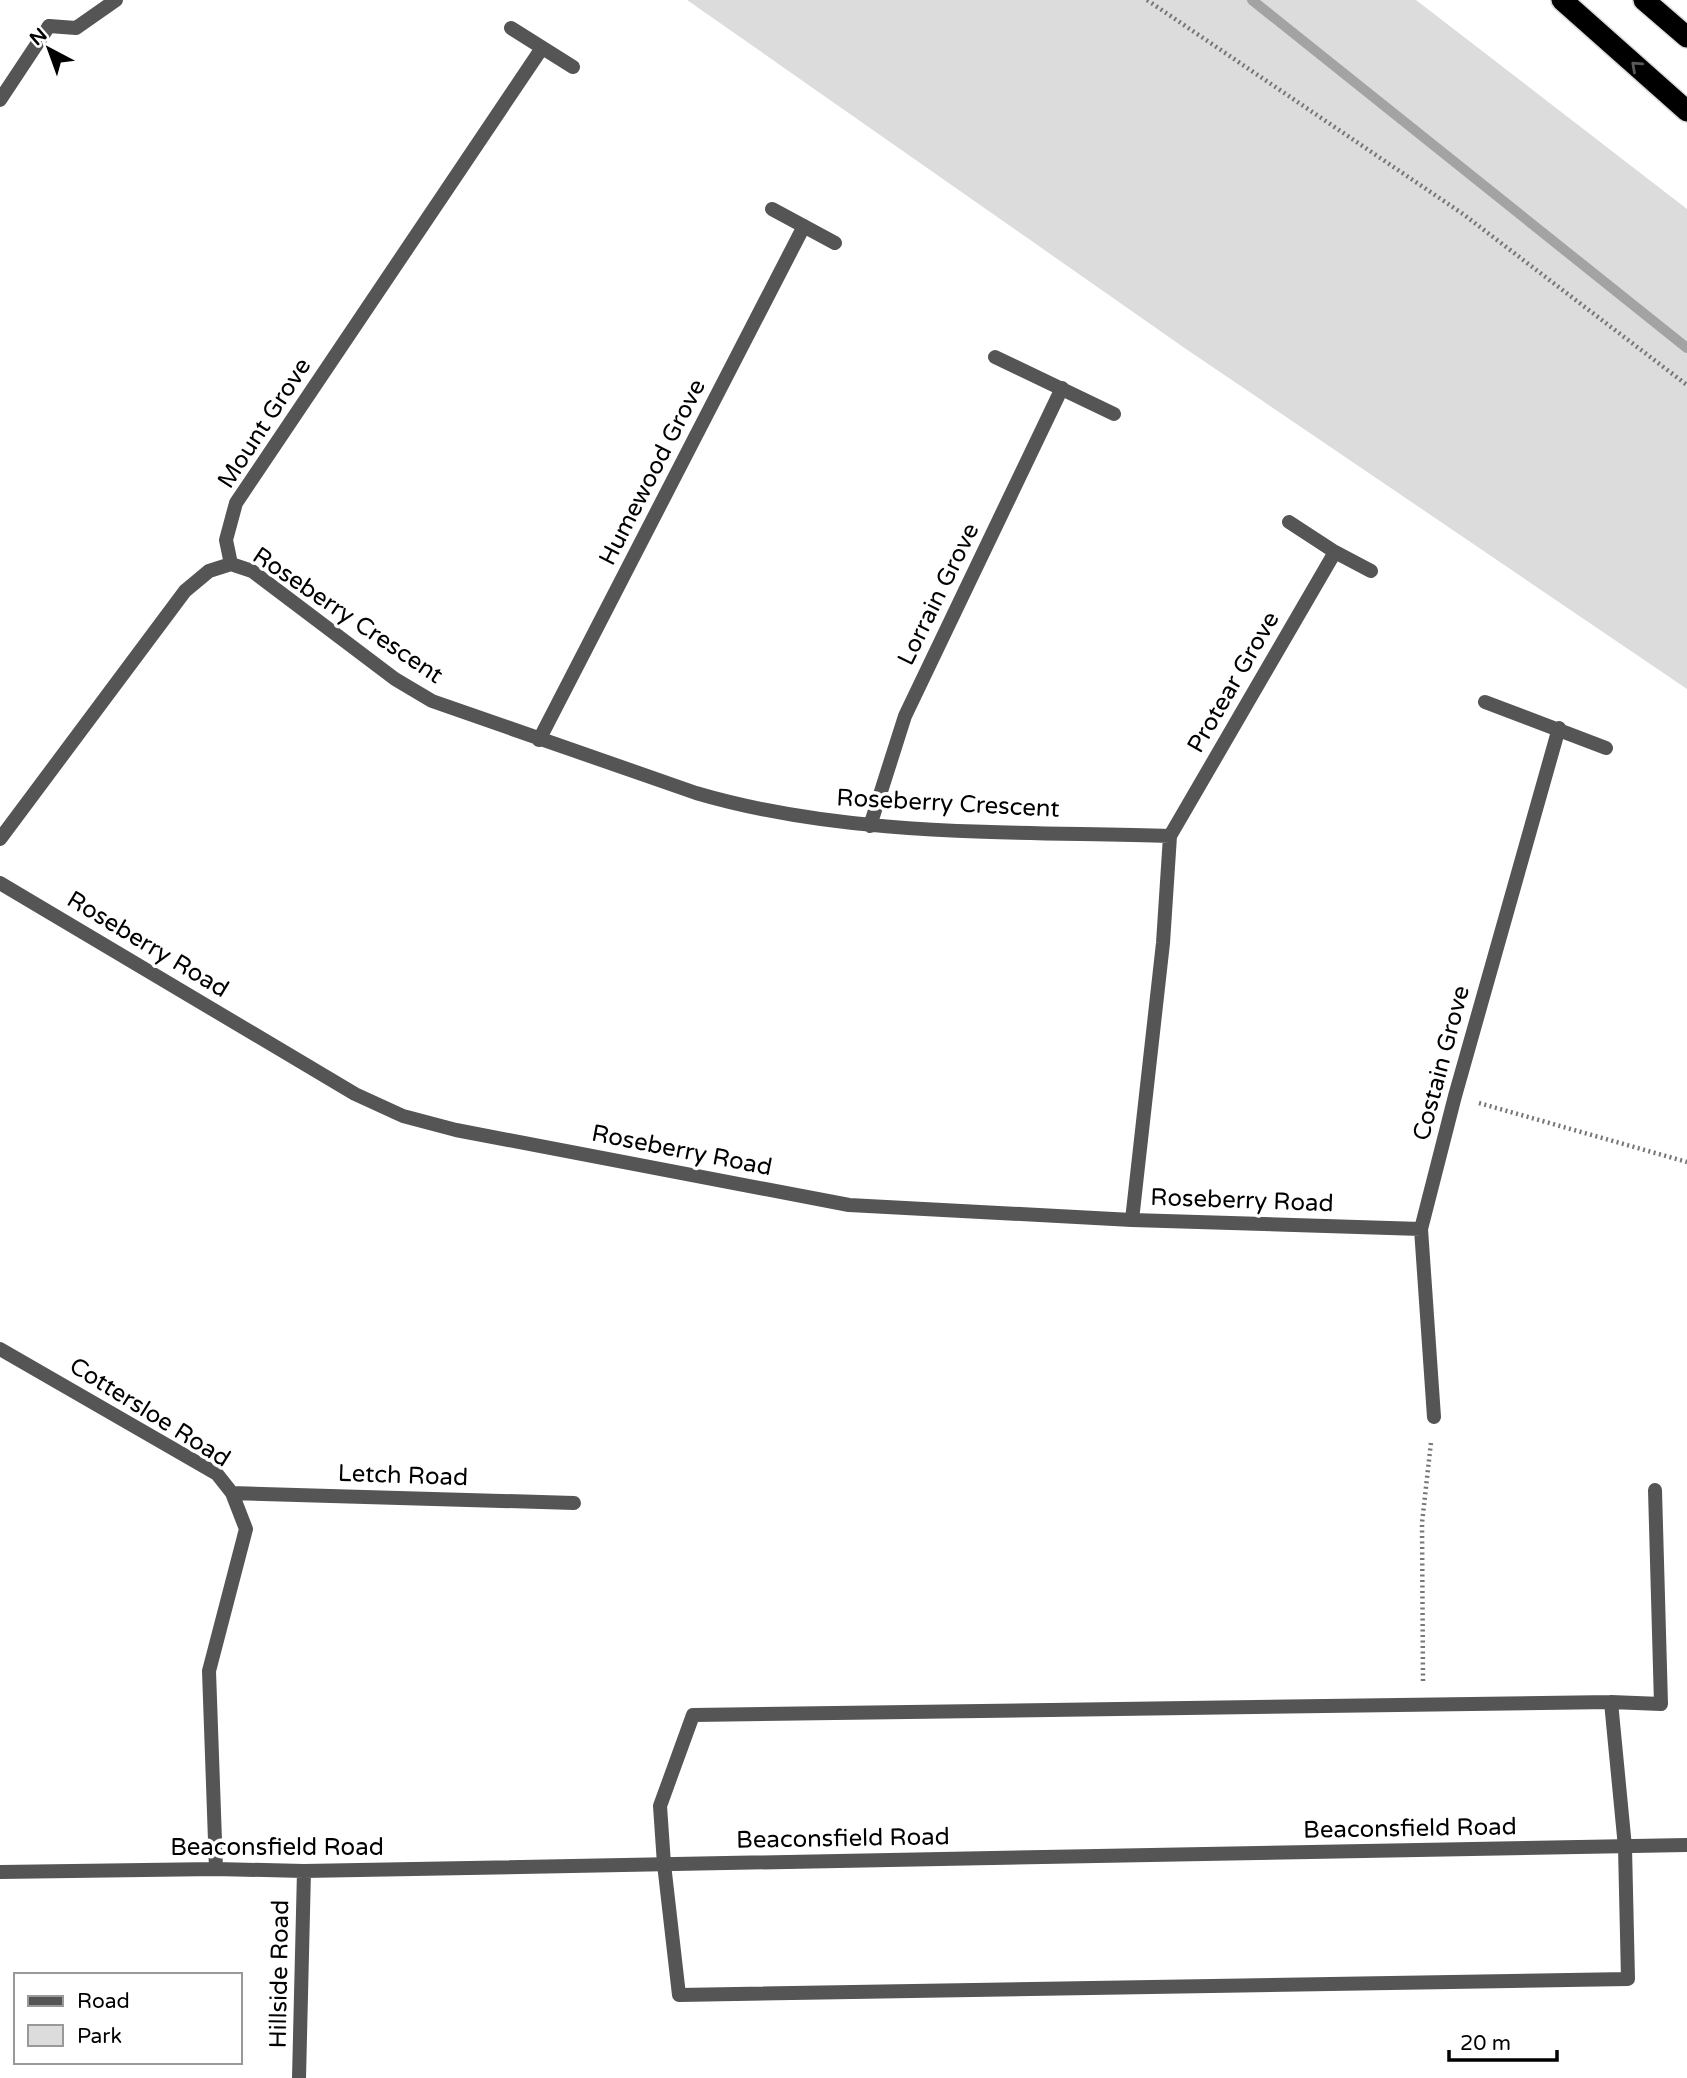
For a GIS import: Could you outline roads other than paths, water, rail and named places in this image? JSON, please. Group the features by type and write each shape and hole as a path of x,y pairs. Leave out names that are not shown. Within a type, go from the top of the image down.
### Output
{"highway":[{"path":"1562,0 1687,111"},
{"path":"1644,0 1687,37"}],"street":[{"path":"0,100 49,26 76,27 116,0"},
{"path":"510,28 573,67"},
{"name":"Mount Grove","path":"230,564 226,540 236,503 542,48"},
{"path":"772,209 835,243"},
{"name":"Humewood Grove","path":"539,740 804,226"},
{"path":"995,357 1114,414"},
{"name":"Lorrain Grove","path":"870,826 905,716 1062,388"},
{"path":"1289,522 1335,552 1371,571"},
{"name":"Protear Grove","path":"1170,836 1335,552"},
{"path":"0,839 185,591 209,571 230,564"},
{"name":"Roseberry Crescent","path":"230,564 252,571 395,679 432,701 539,740 741,806 870,826 1170,836"},
{"path":"1485,702 1606,748"},
{"name":"Costain Grove","path":"1434,1417 1421,1229 1455,1097 1559,728"},
{"path":"1132,1220 1163,943 1170,836"},
{"name":"Roseberry Road","path":"0,883 355,1094 403,1116 456,1130 849,1205 1132,1220 1421,1229"},
{"name":"Cottersloe Road","path":"0,1349 217,1474 232,1493 247,1529 209,1671 216,1869"},
{"path":"1611,1702 1625,1847 1628,1979 679,1995 660,1806 693,1716 1611,1702 1661,1704 1655,1490"},
{"name":"Letch Road","path":"232,1493 574,1503"},
{"name":"Beaconsfield Road","path":"0,1872 216,1869 304,1871 1687,1845"},
{"name":"Hillside Road","path":"299,2078 304,1871"}],"waterway":[{"path":"1252,0 1687,348"}]}
